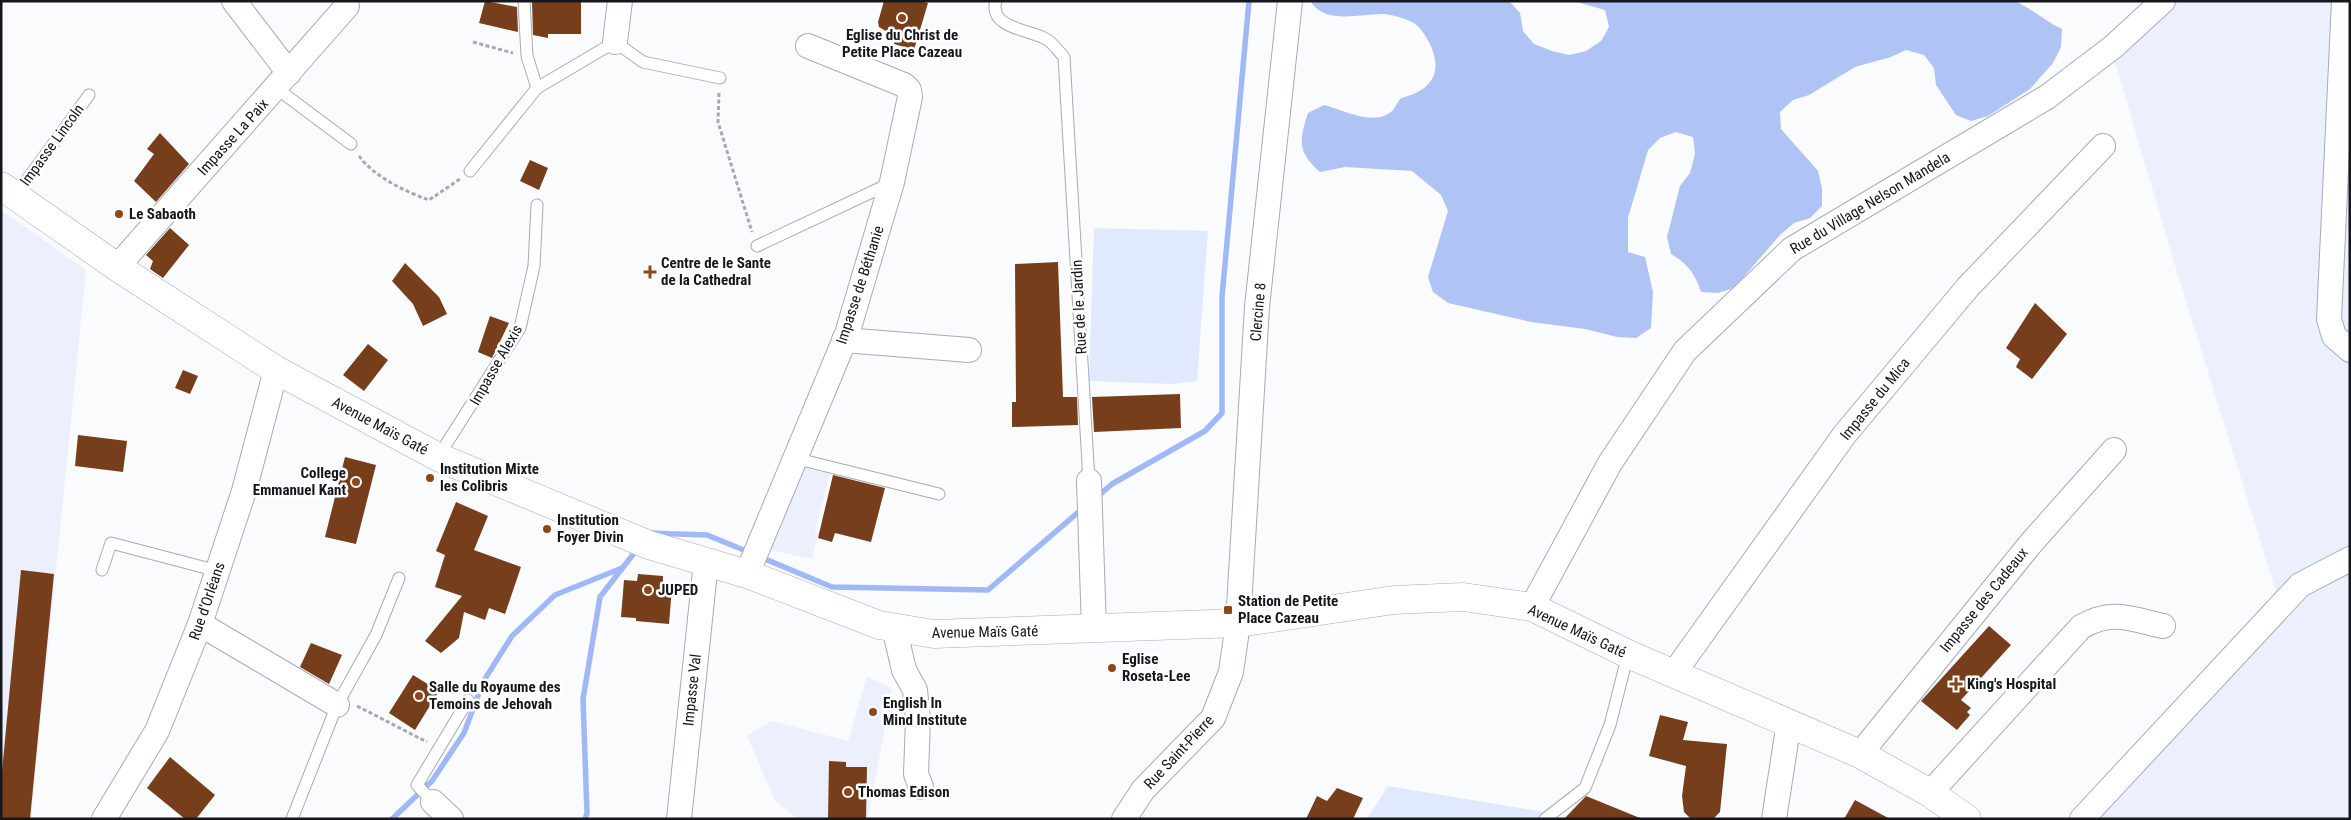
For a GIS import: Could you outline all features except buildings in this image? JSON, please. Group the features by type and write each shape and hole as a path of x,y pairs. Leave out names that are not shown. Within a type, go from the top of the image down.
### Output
{"street":[{"path":"234,1 283,81"},
{"path":"615,42 620,1"},
{"name":"Clercine 8","path":"1238,623 1257,307 1290,1"},
{"name":"Rue du Village Nelson Mandela","path":"1532,607 1610,463 1685,351 1692,344 1792,249 2047,97 2112,47 2163,1"},
{"path":"2344,1 2329,319 2334,336 2350,350"},
{"name":"Impasse La Paix","path":"117,267 283,81 349,3"},
{"name":"Impasse de Béthanie","path":"749,570 844,340 892,182 910,97 909,90 904,85 808,46"},
{"name":"Impasse du Mica","path":"1674,673 1845,434 1968,287 2103,146"},
{"name":"Avenue Maïs Gaté","path":"8,191 117,267 276,370 438,457 642,542 706,562 749,570 879,625 934,634 1238,623 1394,600 1463,597 1532,607 1628,654 1860,754 1930,793 1966,819"},
{"path":"844,340 969,350"},
{"name":"Rue d'Orléans","path":"104,819 157,731 200,624 244,490 276,370"},
{"name":"Impasse des Cadeaux","path":"1860,754 2032,542 2114,450"},
{"name":"Rue de le Jardin","path":"1088,481 1094,629"},
{"path":"2082,819 2300,585 2350,559"},
{"name":"Impasse Val","path":"679,819 706,562"},
{"path":"1930,793 2081,627 2097,618 2115,616 2163,626"},
{"name":"Rue Saint-Pierre","path":"1124,819 1143,790 1213,718 1231,672 1238,623"},
{"path":"200,624 339,701"},
{"path":"894,627 904,670 915,690 918,719 916,774 921,786"},
{"path":"1774,819 1789,722"},
{"path":"425,793 451,819"}],"lane":[{"path":"524,1 527,56 537,88"},
{"name":"Rue de le Jardin","path":"996,1 994,8 996,16 1003,22 1047,38 1064,57 1088,481"},
{"path":"470,171 537,88 615,42 643,62 720,78"},
{"path":"283,81 351,144"},
{"name":"Impasse Lincoln","path":"8,191 89,95"},
{"path":"757,246 892,182"},
{"name":"Impasse Alexis","path":"438,457 520,328 534,266 537,205"},
{"path":"794,458 939,494"},
{"path":"102,570 111,543 218,571"},
{"path":"292,819 339,701 376,635 399,578"},
{"path":"1545,819 1585,788 1610,725 1628,654"},
{"path":"425,793 439,749 468,700"}],"path":[{"path":"473,42 527,56"},
{"path":"720,78 718,122 757,246"},
{"path":"351,144 368,168 407,192 429,200 440,195 470,171"},
{"path":"339,701 439,749"}],"shaded area":[{"path":"1310,1 1509,1 1520,13 1523,31 1534,44 1569,55 1586,51 1601,41 1609,27 1605,10 1573,1 2015,1 2062,29 2061,47 2053,63 2030,89 1988,116 1971,121 1956,115 1936,85 1934,68 1924,55 1906,50 1891,57 1855,67 1809,95 1793,100 1780,112 1781,129 1818,171 1822,188 1822,206 1810,218 1794,223 1780,235 1734,288 1718,293 1701,292 1690,270 1671,254 1667,237 1680,186 1690,173 1695,154 1693,137 1676,132 1660,138 1648,150 1628,218 1628,252 1645,257 1653,292 1651,328 1636,338 1617,337 1585,329 1531,322 1448,303 1433,292 1428,277 1448,211 1441,195 1412,171 1345,167 1320,172 1307,158 1302,146 1303,131 1308,113 1324,105 1359,116 1377,118 1385,116 1392,111 1401,98 1421,91 1432,79 1435,71 1435,62 1429,42 1417,25 1401,18 1382,14 1333,16 1317,8"},
{"path":"2179,1 2350,1 2350,819 2076,819 2278,598 2177,272 2115,62"},
{"path":"1,210 86,270 31,819 1,819"},
{"path":"1094,228 1208,231 1197,381 1171,384 1089,381"},
{"path":"796,466 830,474 815,532 818,533 812,559 771,550 777,522 783,522"},
{"path":"867,677 892,688 868,819 798,819 775,801 747,736 772,721 848,741"},
{"path":"1388,786 1544,812 1537,819 1367,819"}],"waterway":[{"path":"1097,497 1112,484 1205,431 1222,413 1222,297 1249,1"},
{"path":"760,557 832,587 988,590 1082,509"},
{"path":"649,533 707,535 751,553"},
{"path":"585,819 587,813 583,699 600,597 638,548"},
{"path":"392,819 432,781 464,733 483,682 512,636 555,595 622,568"}],"place":[{"name":"Eglise du Christ de Petite Place Cazeau","path":"902,18"},
{"name":"Le Sabaoth","path":"119,214"},
{"name":"Centre de le Sante de la Cathedral","path":"650,272"},
{"name":"Institution Mixte les Colibris","path":"430,478"},
{"name":"College Emmanuel Kant","path":"356,482"},
{"name":"Institution Foyer Divin","path":"547,529"},
{"name":"JUPED","path":"648,590"},
{"name":"Station de Petite Place Cazeau","path":"1228,610"},
{"name":"Eglise Roseta-Lee","path":"1112,668"},
{"name":"King's Hospital","path":"1956,684"},
{"name":"Salle du Royaume des Temoins de Jehovah","path":"419,696"},
{"name":"English In Mind Institute","path":"873,712"},
{"name":"Thomas Edison","path":"848,792"}]}
